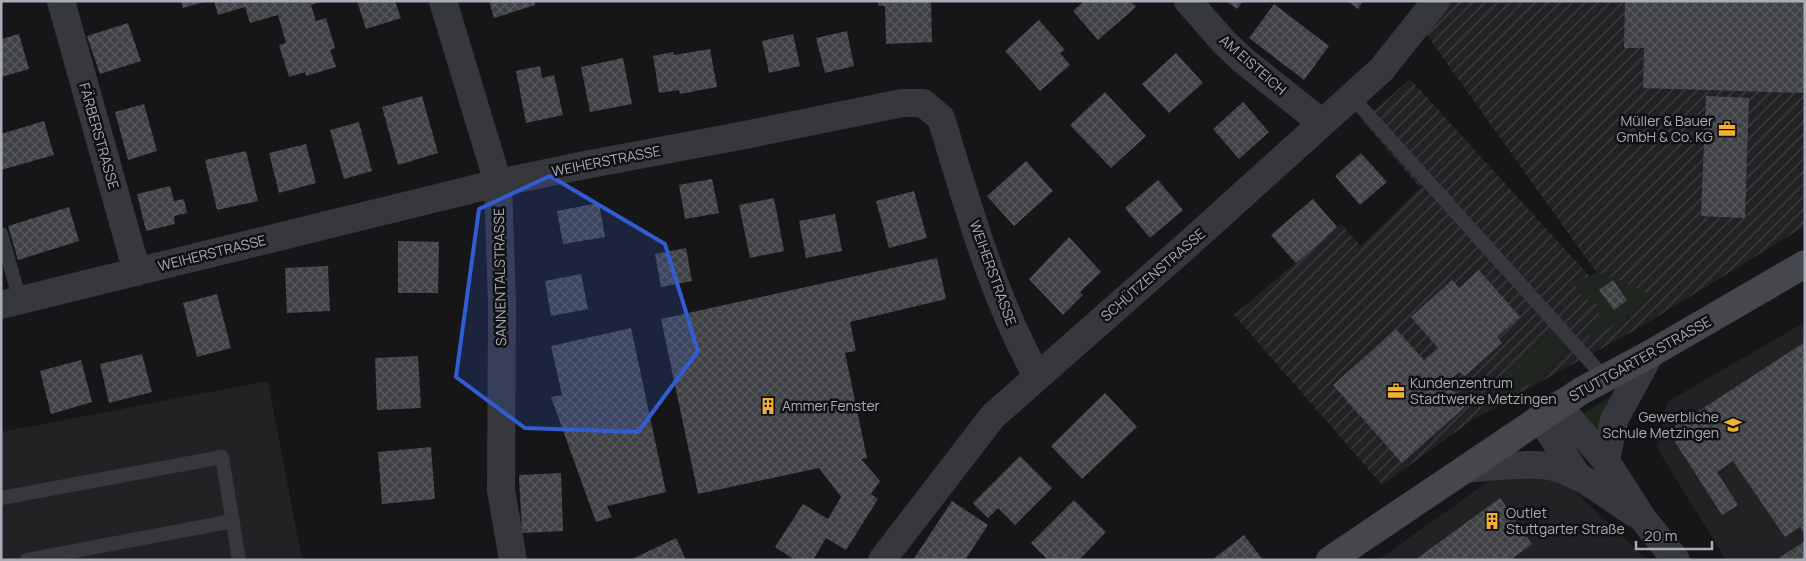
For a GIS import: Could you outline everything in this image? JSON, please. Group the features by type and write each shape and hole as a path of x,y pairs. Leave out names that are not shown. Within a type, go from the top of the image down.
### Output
{"main road":[{"name":"STUTTGARTER STRASSE","path":"1333,559 1549,411 1604,377 1650,354 1805,264"}],"street":[{"name":"FÄRBERSTRASSE","path":"61,1 137,272"},
{"name":"SANNENTALSTRASSE","path":"443,1 498,183 502,304 501,490 513,560"},
{"name":"AM EISTEICH","path":"1188,1 1223,41 1244,61 1322,124"},
{"name":"SCHÜTZENSTRASSE","path":"882,560 993,416 1382,70 1436,1"},
{"name":"WEIHERSTRASSE","path":"11,302 498,183 745,136 831,116 902,103 923,103 941,118 986,264 1019,343 1037,376"},
{"path":"1606,462 1614,420 1650,354"},
{"path":"1549,411 1606,462 1643,519 1676,560"},
{"path":"1549,411 1578,477"},
{"path":"1466,469 1496,466 1553,466 1578,477 1643,519"}],"lane":[{"path":"1352,97 1604,377"},
{"path":"1,234 11,302"},
{"path":"1,498 222,457 239,560"},
{"path":"27,560 233,521"}],"highlighted area":[{"path":"550,176 665,244 698,351 638,432 525,428 456,377 479,209"}],"shaded area":[{"path":"1436,1 1805,1 1805,226 1637,329 1475,418 1382,485 1234,315 1295,263 1271,235 1313,199 1337,227 1341,224 1361,246 1420,188 1363,121 1410,79 1633,324 1419,24"},
{"path":"1597,273 1611,277 1613,280 1599,290 1613,309 1628,300 1614,282 1617,279 1646,293 1649,300 1597,336 1591,336 1583,331 1600,315 1598,312 1601,309 1594,301 1590,303 1573,283"},
{"name":"Gewerbliche Schule Metzingen","path":"1805,322 1805,560 1726,560 1657,448 1667,402"},
{"path":"1553,330 1569,347 1543,374 1487,413 1475,401"},
{"path":"268,381 302,560 1,560 1,432"},
{"path":"1611,396 1604,409 1598,437 1579,417"},
{"path":"1500,473 1557,474 1647,560 1378,560"}],"building":[{"path":"181,1 204,1 204,2 183,8"},
{"path":"214,1 323,1 311,5 316,21 326,18 335,48 330,50 336,67 306,76 305,72 289,77 279,45 286,43 278,15 250,23 245,7 218,15"},
{"path":"357,1 395,1 401,18 366,29"},
{"path":"489,1 534,1 535,5 494,18"},
{"path":"878,1 931,1 932,42 886,44 885,6 878,6"},
{"path":"1084,1 1130,1 1136,7 1098,40 1073,11"},
{"path":"1226,1 1243,1 1237,9"},
{"path":"1347,1 1363,1 1358,9"},
{"path":"1625,1 1805,1 1805,93 1643,88 1644,48 1624,48"},
{"path":"1274,4 1329,46 1304,80 1249,38"},
{"path":"1039,20 1065,50 1060,53 1070,65 1040,91 1005,51"},
{"path":"128,23 141,61 100,74 87,36"},
{"path":"847,31 854,66 825,73 816,38"},
{"path":"19,34 29,69 1,77 1,39"},
{"path":"793,34 800,66 769,73 762,41"},
{"path":"710,49 717,87 680,94 679,90 659,93 653,56 673,52 674,55"},
{"path":"1176,53 1203,83 1169,113 1142,84"},
{"path":"623,58 632,104 590,112 581,67"},
{"path":"540,66 542,78 554,75 563,115 526,123 516,71"},
{"path":"1105,92 1146,136 1111,168 1070,125"},
{"path":"422,96 438,153 398,165 382,107"},
{"path":"1706,96 1749,98 1745,218 1701,216"},
{"path":"1243,102 1269,132 1239,159 1213,129"},
{"path":"144,104 157,151 128,160 115,112"},
{"path":"44,121 54,155 1,170 1,134"},
{"path":"359,122 372,171 344,179 330,130"},
{"path":"306,144 316,183 279,193 269,153"},
{"path":"246,151 258,201 217,210 205,160"},
{"path":"1361,153 1387,182 1360,205 1335,176"},
{"path":"1026,161 1053,191 1014,226 987,196"},
{"path":"712,179 719,213 685,219 679,185"},
{"path":"1158,180 1183,210 1150,238 1125,208"},
{"path":"170,186 174,201 184,199 187,213 174,216 175,224 146,231 137,194"},
{"path":"914,191 927,238 889,248 876,201"},
{"path":"774,198 784,251 750,258 739,205"},
{"path":"1313,199 1337,227 1296,263 1271,235"},
{"path":"599,203 605,237 563,244 557,211"},
{"path":"69,207 79,241 18,260 8,226"},
{"path":"835,214 842,251 806,258 799,221"},
{"path":"1069,237 1101,272 1080,292 1083,295 1063,315 1029,279"},
{"path":"398,241 439,242 438,293 398,293"},
{"path":"686,248 692,281 661,287 655,254"},
{"name":"Ammer Fenster","path":"937,258 946,299 850,322 856,351 845,353 867,458 861,459 880,481 871,494 878,499 846,550 826,538 813,560 795,560 775,547 803,504 828,519 841,497 819,468 698,494 661,319"},
{"path":"328,266 330,311 287,313 285,268"},
{"name":"Kundenzentrum Stadtwerke Metzingen","path":"1479,270 1520,317 1497,337 1502,343 1465,376 1459,372 1447,383 1467,405 1402,463 1333,385 1396,329 1424,360 1438,348 1411,317 1452,280 1459,288"},
{"path":"581,274 588,309 551,316 545,281"},
{"path":"1613,280 1627,300 1614,310 1599,290"},
{"path":"217,294 231,348 197,357 183,303"},
{"path":"631,328 666,492 607,506 612,517 596,522 551,397 562,395 551,346"},
{"path":"1805,342 1805,534 1800,527 1785,537 1733,461 1717,472 1738,505 1722,515 1668,431"},
{"path":"142,354 152,392 109,403 100,364"},
{"path":"418,356 421,408 377,410 375,358"},
{"path":"81,360 92,402 51,414 40,371"},
{"path":"1105,393 1137,427 1082,479 1051,446"},
{"path":"431,447 435,499 382,504 378,452"},
{"path":"1020,456 1052,488 1015,525 998,508 988,518 973,503"},
{"path":"561,473 563,531 522,533 519,475"},
{"name":"Outlet Stuttgarter Straße","path":"1500,498 1532,544 1510,560 1415,560"},
{"path":"1074,500 1106,532 1079,560 1048,560 1031,543"},
{"path":"952,501 988,525 965,560 913,560"},
{"path":"1244,535 1263,560 1212,560"},
{"path":"676,538 686,560 630,560"},
{"path":"1805,541 1805,560 1776,560"}],"place":[{"name":"Müller & Bauer GmbH & Co. KG","path":"1727,129"},
{"name":"Kundenzentrum Stadtwerke Metzingen","path":"1396,391"},
{"name":"Ammer Fenster","path":"768,406"},
{"name":"Gewerbliche Schule Metzingen","path":"1733,425"},
{"name":"Outlet Stuttgarter Straße","path":"1492,521"}]}
